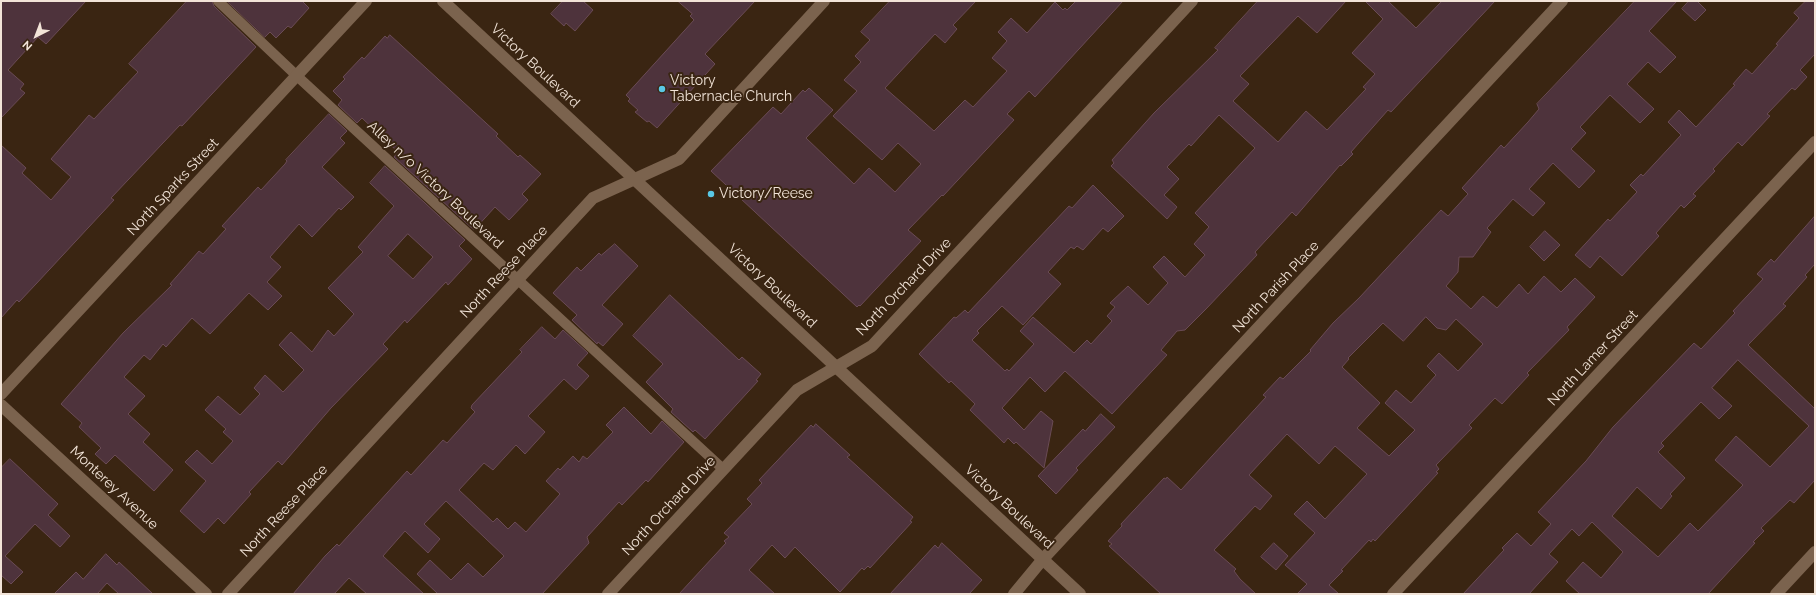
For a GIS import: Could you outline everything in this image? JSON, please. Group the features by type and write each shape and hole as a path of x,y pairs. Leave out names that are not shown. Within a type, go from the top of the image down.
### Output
{"street":[{"name":"North Sparks Street","path":"1,394 366,1"},
{"name":"North Reese Place","path":"228,594 593,198 679,159 824,1"},
{"name":"North Orchard Drive","path":"608,594 797,390 872,346 1192,1"},
{"name":"North Parish Place","path":"1014,594 1043,560 1562,1"},
{"name":"Victory Boulevard","path":"447,2 634,179 1080,594"},
{"name":"North Lamer Street","path":"1393,594 1815,142"},
{"name":"Monterey Avenue","path":"1,404 206,594"},
{"path":"1776,594 1815,552"}],"lane":[{"name":"Alley n/o Victory Boulevard","path":"218,1 297,76 723,469"}],"building":[{"path":"1,1 86,1 46,44 38,37 8,70 24,84 20,89 25,93 1,118"},
{"path":"187,1 212,1 214,6 256,47 182,126 180,125 111,198 114,200 36,284 19,302 17,300 1,318 1,145 26,168 22,173 51,200 71,177 51,159 89,115 94,119 138,72 129,64"},
{"path":"227,1 302,1 309,8 291,28 288,26 276,38 270,32 265,37"},
{"path":"563,1 583,1 593,10 575,31 566,23 564,26 551,14"},
{"path":"678,1 755,1 705,54 715,64 657,128 635,112 638,110 628,101 630,99 626,95 694,20 690,16 692,14"},
{"path":"890,1 976,1 953,25 957,29 945,43 935,34 885,88 934,131 965,100 973,107 1007,71 992,58 1007,41 998,32 1011,18 1027,33 1055,2 1063,10 1065,8 1067,10 1076,1 1123,1 1035,97 1029,91 1007,114 1014,120 943,196 942,195 908,230 921,241 860,306 859,305 857,307 711,171 773,107 781,114 803,90 805,92 809,88 833,110 806,138 854,184 869,168 895,192 921,164 898,143 882,160 833,116 857,91 844,80 861,62 855,56 870,40 861,32"},
{"path":"1258,1 1346,1 1317,33 1298,16 1240,76 1249,84 1233,101 1278,142 1306,111 1327,130 1366,89 1363,87 1375,74 1352,53 1383,19 1365,1 1388,1 1416,28 1442,1 1495,1 1391,112 1388,110 1351,152 1353,154 1341,166 1340,165 1296,216 1292,212 1255,252 1257,255 1206,309 1185,330 1177,331 1161,350 1167,355 1112,414 1065,371 1045,392 1030,377 1002,408 1024,430 1041,411 1053,421 1044,468 1016,442 1014,444 1008,438 1004,443 970,410 975,404 951,381 949,383 919,354 954,317 956,318 965,310 968,313 1069,206 1072,208 1093,185 1124,216 1108,232 1103,228 1083,250 1077,246 1074,249 1071,247 1048,272 1061,284 1023,325 1002,306 977,331 979,333 972,340 1005,371 1007,369 1009,371 1034,344 1020,331 1033,317 1074,353 1087,340 1091,344 1112,321 1107,316 1115,307 1110,303 1128,286 1148,305 1168,283 1153,267 1164,256 1185,277 1205,255 1194,244 1209,227 1195,213 1255,148 1219,115 1191,146 1189,144 1167,167 1179,179 1164,195 1177,207 1167,219 1111,166 1114,163 1112,160 1154,113 1218,50 1215,48"},
{"path":"1635,1 1677,1 1649,31 1676,57 1660,73 1648,62 1627,84 1654,109 1640,123 1610,95 1580,127 1586,133 1571,149 1595,171 1579,188 1553,163 1529,189 1545,203 1533,216 1513,199 1487,228 1491,232 1473,257 1459,257 1458,272 1446,286 1471,309 1483,296 1497,308 1519,284 1528,294 1544,276 1561,292 1575,278 1595,297 1567,327 1569,330 1527,373 1529,375 1502,404 1495,398 1469,425 1472,428 1436,465 1439,469 1436,472 1438,473 1375,541 1373,539 1371,542 1369,540 1341,570 1343,571 1329,585 1339,594 1297,594 1307,584 1285,565 1315,533 1294,514 1307,501 1325,519 1367,474 1335,446 1319,464 1287,434 1249,475 1272,496 1260,510 1255,506 1214,550 1236,569 1234,571 1240,579 1256,594 1161,594 1109,546 1112,544 1108,541 1122,526 1121,524 1164,478 1166,479 1167,477 1181,490 1266,397 1263,395 1280,377 1283,379 1311,351 1310,350 1333,323 1359,298 1441,210 1448,216 1468,194 1462,188 1501,145 1504,148 1528,122 1539,109 1537,104","holes":["1426,317 1437,328 1446,330 1456,319 1483,344 1458,371 1439,353 1427,366 1436,375 1411,403 1396,390 1385,403 1415,430 1389,456 1357,428 1380,403 1342,367 1349,359 1348,358 1383,323 1403,341"]},
{"path":"1689,1 1697,1 1706,10 1695,21 1682,9"},
{"path":"1806,1 1815,1 1815,54 1800,70 1807,77 1795,90 1792,88 1767,114 1770,116 1742,146 1738,142 1713,169 1715,171 1693,194 1696,196 1684,208 1681,205 1656,233 1659,236 1622,276 1600,256 1590,268 1575,255 1608,219 1610,221 1637,192 1630,185 1641,174 1643,176 1681,135 1668,122 1679,110 1696,127 1735,85 1733,84 1746,69 1752,74 1778,45 1776,44 1799,18 1794,13"},
{"path":"390,35 498,134 496,136 518,157 520,155 541,174 522,194 528,200 509,220 495,207 474,230 394,157 398,152 362,118 357,123 338,105 342,100 333,91 345,79 343,77 362,57 364,59 385,36 387,38"},
{"path":"329,114 347,131 340,138 345,143 322,167 354,197 341,210 339,208 312,237 299,224 270,257 281,267 267,282 282,296 268,310 249,293 210,334 192,318 166,347 163,344 150,360 144,355 124,377 145,396 128,414 150,434 143,442 173,470 154,491 115,455 106,464 95,454 101,448 79,427 82,423 61,404 123,333 172,285 170,284 199,251 203,254 226,229 222,226 258,187 261,190 285,164 287,161 286,160"},
{"path":"385,166 465,240 459,246 472,259 448,285 446,282 407,323 405,320 383,344 388,349 331,408 282,465 278,461 249,492 251,494 224,524 218,518 204,533 180,511 206,481 185,462 197,450 212,464 233,441 223,432 226,429 205,410 218,396 240,415 260,394 254,388 265,375 283,392 304,370 279,345 291,332 312,352 328,330 334,336 354,314 328,288 363,252 358,247 394,206 370,183","holes":["408,234 433,257 413,279 388,256"]},
{"path":"1815,216 1815,264 1805,275 1807,277 1783,304 1786,306 1748,345 1815,409 1815,480 1794,503 1790,500 1761,528 1764,531 1753,542 1755,543 1708,594 1580,594 1566,581 1583,562 1601,578 1623,552 1592,522 1579,536 1572,529 1549,554 1558,562 1529,594 1463,594 1504,550 1502,548 1517,533 1531,546 1551,524 1538,512 1586,461 1613,427 1694,343 1701,349 1735,313 1733,311 1763,279 1757,274 1771,259 1774,262","holes":["1738,360 1809,426 1770,467 1736,436 1715,460 1743,485 1698,531 1690,523 1658,557 1612,516 1637,487 1661,509 1672,496 1670,494 1685,478 1658,452 1664,446 1661,443 1701,402 1719,419 1732,406 1712,388"]},
{"path":"1545,231 1560,245 1544,261 1530,247"},
{"path":"615,244 638,266 602,305 623,324 603,346 598,342 597,344 572,320 577,315 553,293 577,267 581,271 599,253 601,255"},
{"path":"670,295 739,360 742,357 761,374 756,380 758,381 705,439 695,430 693,432 671,412 673,409 646,382 663,364 633,336"},
{"path":"542,327 555,339 563,330 588,353 577,365 589,376 576,390 564,379 528,416 545,432 525,454 516,445 493,470 484,463 459,490 493,522 497,518 508,529 515,522 526,532 560,494 546,481 558,468 560,470 573,456 579,462 583,456 587,459 613,432 606,425 624,407 651,434 662,421 684,442 648,482 646,480 622,505 619,502 587,537 589,543 542,594 438,594 417,574 430,560 451,580 468,563 483,577 504,556 446,501 424,524 440,539 428,553 405,531 383,556 424,594 367,594 349,578 334,594 293,594 325,556 337,544 339,546 407,471 411,475 443,440 447,443 475,412 471,408 472,405 522,352 520,350"},
{"path":"1101,414 1115,427 1076,468 1078,470 1056,494 1038,476 1083,429 1085,431"},
{"path":"816,424 850,455 847,457 913,517 910,521 912,522 870,568 868,566 864,570 862,568 840,592 795,547 785,558 772,545 749,570 775,594 679,594 726,543 724,541 729,537 724,533 752,504 747,499 762,483 759,480 811,425 813,427"},
{"path":"10,459 58,504 48,515 70,536 60,547 35,524 5,556 23,572 11,584 1,575 1,468"},
{"path":"942,543 982,580 969,594 890,594 935,545 938,548"},
{"path":"1274,543 1288,556 1276,570 1261,557"},
{"path":"106,554 117,565 119,562 153,594 119,594 107,583 98,593 99,594 54,594 76,572 83,579"}],"place":[{"name":"Victory Tabernacle Church","path":"662,89"},
{"name":"Victory/Reese","path":"711,194"}]}
